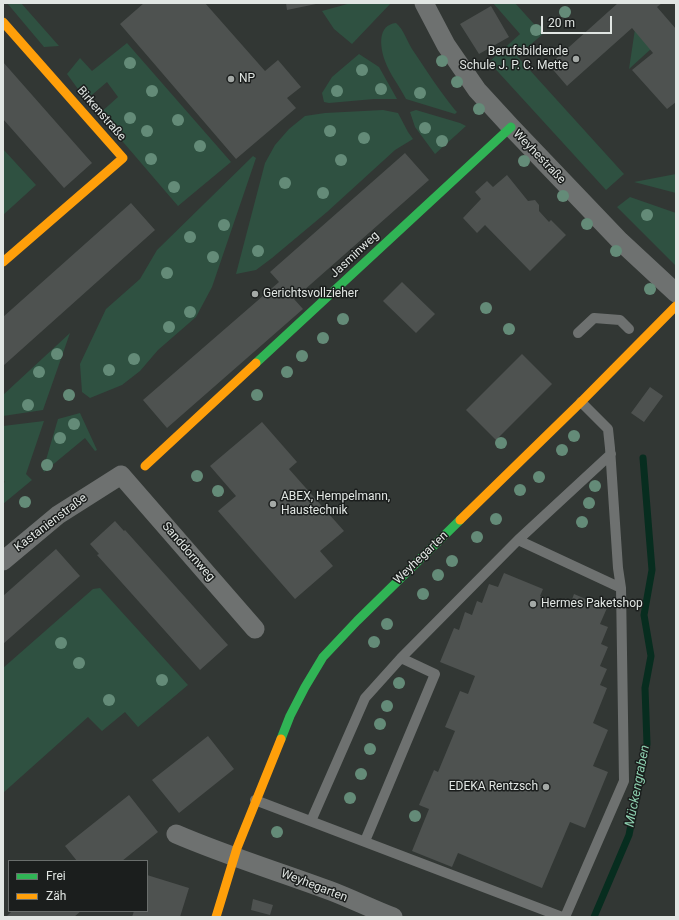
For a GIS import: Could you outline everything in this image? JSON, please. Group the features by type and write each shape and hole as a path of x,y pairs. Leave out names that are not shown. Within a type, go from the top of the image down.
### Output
{"street":[{"name":"Weyhestraße","path":"424,3 446,46 477,90 620,241 676,293"},
{"name":"Birkenstraße","path":"3,22 123,158 3,262"},
{"name":"Jasminweg","path":"145,466 511,127"},
{"name":"Weyhegarten","path":"216,917 234,857 255,800 290,716 322,657 581,402 676,306"},
{"name":"Kastanienstraße","path":"3,560 58,515 121,475"},
{"name":"Sanddornweg","path":"121,475 255,629"},
{"name":"Weyhegarten","path":"176,834 234,857 332,892 393,917"}],"lane":[{"path":"578,333 594,318 620,320 629,329"},
{"path":"565,917 624,781 621,588 618,568 611,454 608,429 581,402"},
{"path":"311,821 365,698 401,658 518,540 611,454"},
{"path":"518,540 621,588"},
{"path":"365,841 435,674 401,658"},
{"path":"255,800 562,917"}],"green space":[{"path":"7,3 21,3 59,46 44,47"},
{"path":"351,3 391,3 352,44 334,29 322,11"},
{"path":"493,3 515,3 543,34 517,56 624,174 606,190 489,62 520,34"},
{"path":"396,23 433,80 457,112 455,114 406,99 387,66 381,43 383,32 386,28"},
{"path":"635,29 652,48 629,69"},
{"path":"127,43 231,162 178,206 99,114 118,97 107,82 86,100 67,74 80,58 92,71"},
{"path":"359,54 379,67 397,99 374,99 329,103 324,102 322,93 332,77"},
{"path":"383,110 398,113 413,139 395,150 327,212 272,258 256,270 236,274 265,163 275,145 289,129 305,116 325,113"},
{"path":"416,110 466,126 435,154 415,127 410,112"},
{"path":"3,149 36,185 3,215"},
{"path":"253,156 256,158 212,287 196,317 158,350 140,371 122,385 90,398 82,392 80,364 106,309 140,279 157,250"},
{"path":"676,174 676,193 634,182"},
{"path":"630,197 676,213 676,266 617,207"},
{"path":"70,333 43,410 3,416 3,395"},
{"path":"80,413 97,450 95,451 85,438 44,472 43,470 58,419"},
{"path":"44,421 26,474 32,480 3,504 3,483 5,482 3,480 3,426"},
{"path":"100,588 188,685 138,727 125,712 102,731 88,717 3,793 3,668 93,589"}],"building":[{"name":"NP","path":"144,3 205,3 265,71 278,60 301,87 287,98 296,108 236,159 120,24"},
{"path":"286,3 316,3 316,4 287,10"},
{"name":"Berufsbildende Schule J. P. C. Mette","path":"618,3 662,3 657,7 676,29 676,102 667,109 632,70 653,53 632,28 567,86 549,65"},
{"path":"491,6 509,37 479,54 460,24"},
{"path":"3,62 92,163 64,188 3,119"},
{"path":"405,153 429,180 294,299 303,309 167,428 143,400 279,282 270,272"},
{"path":"507,175 528,201 535,200 539,205 539,211 549,222 551,220 566,235 530,271 485,225 477,233 463,218 481,199 475,192 487,181 493,187"},
{"path":"131,203 155,230 3,366 3,317"},
{"path":"402,282 435,314 416,333 383,301"},
{"path":"522,354 552,384 496,440 466,410"},
{"path":"650,387 663,396 644,422 631,413"},
{"name":"ABEX, Hempelmann, Haustechnik","path":"262,422 297,462 289,469 344,531 320,551 333,566 295,599 218,511 236,496 210,466"},
{"path":"115,521 124,531 125,530 228,645 200,670 97,555 99,554 90,544"},
{"path":"56,549 80,576 3,644 3,596"},
{"path":"504,573 543,589 540,596 569,608 574,594 607,608 600,624 608,627 601,644 608,647 600,666 607,669 600,685 607,688 593,723 608,730 593,766 608,772 585,828 570,822 542,888 458,853 452,867 412,851 429,809 419,805 434,770 438,772 455,731 445,727 460,691 468,694 475,676 440,662 454,628 459,630 465,612 472,615 477,601 482,603 489,584 498,587"},
{"path":"208,736 234,769 179,813 152,780"},
{"path":"129,795 158,832 123,860 76,860 65,846"},
{"path":"148,875 189,888 180,917 132,917 134,912 148,912"},
{"path":"253,899 273,905 270,915 251,910"},
{"path":"11,912 80,912 74,917 6,917"}],"waterway":[{"name":"Mückengraben","path":"594,917 629,835 647,744 645,688 651,656 644,615 652,570 643,458"}],"traffic: fast":[{"path":"256,363 511,127"},
{"path":"281,739 290,716 323,657 357,621 460,520"}],"traffic: slow":[{"path":"3,22 123,158 3,262"},
{"path":"460,520 581,402 676,306"},
{"path":"145,466 256,363"},
{"path":"216,917 237,848 281,739"}],"place":[{"name":"Berufsbildende Schule J. P. C. Mette","path":"576,59"},
{"name":"NP","path":"231,79"},
{"name":"Gerichtsvollzieher","path":"255,294"},
{"name":"ABEX, Hempelmann, Haustechnik","path":"273,504"},
{"name":"Hermes Paketshop","path":"533,604"},
{"name":"EDEKA Rentzsch","path":"546,787"}]}
